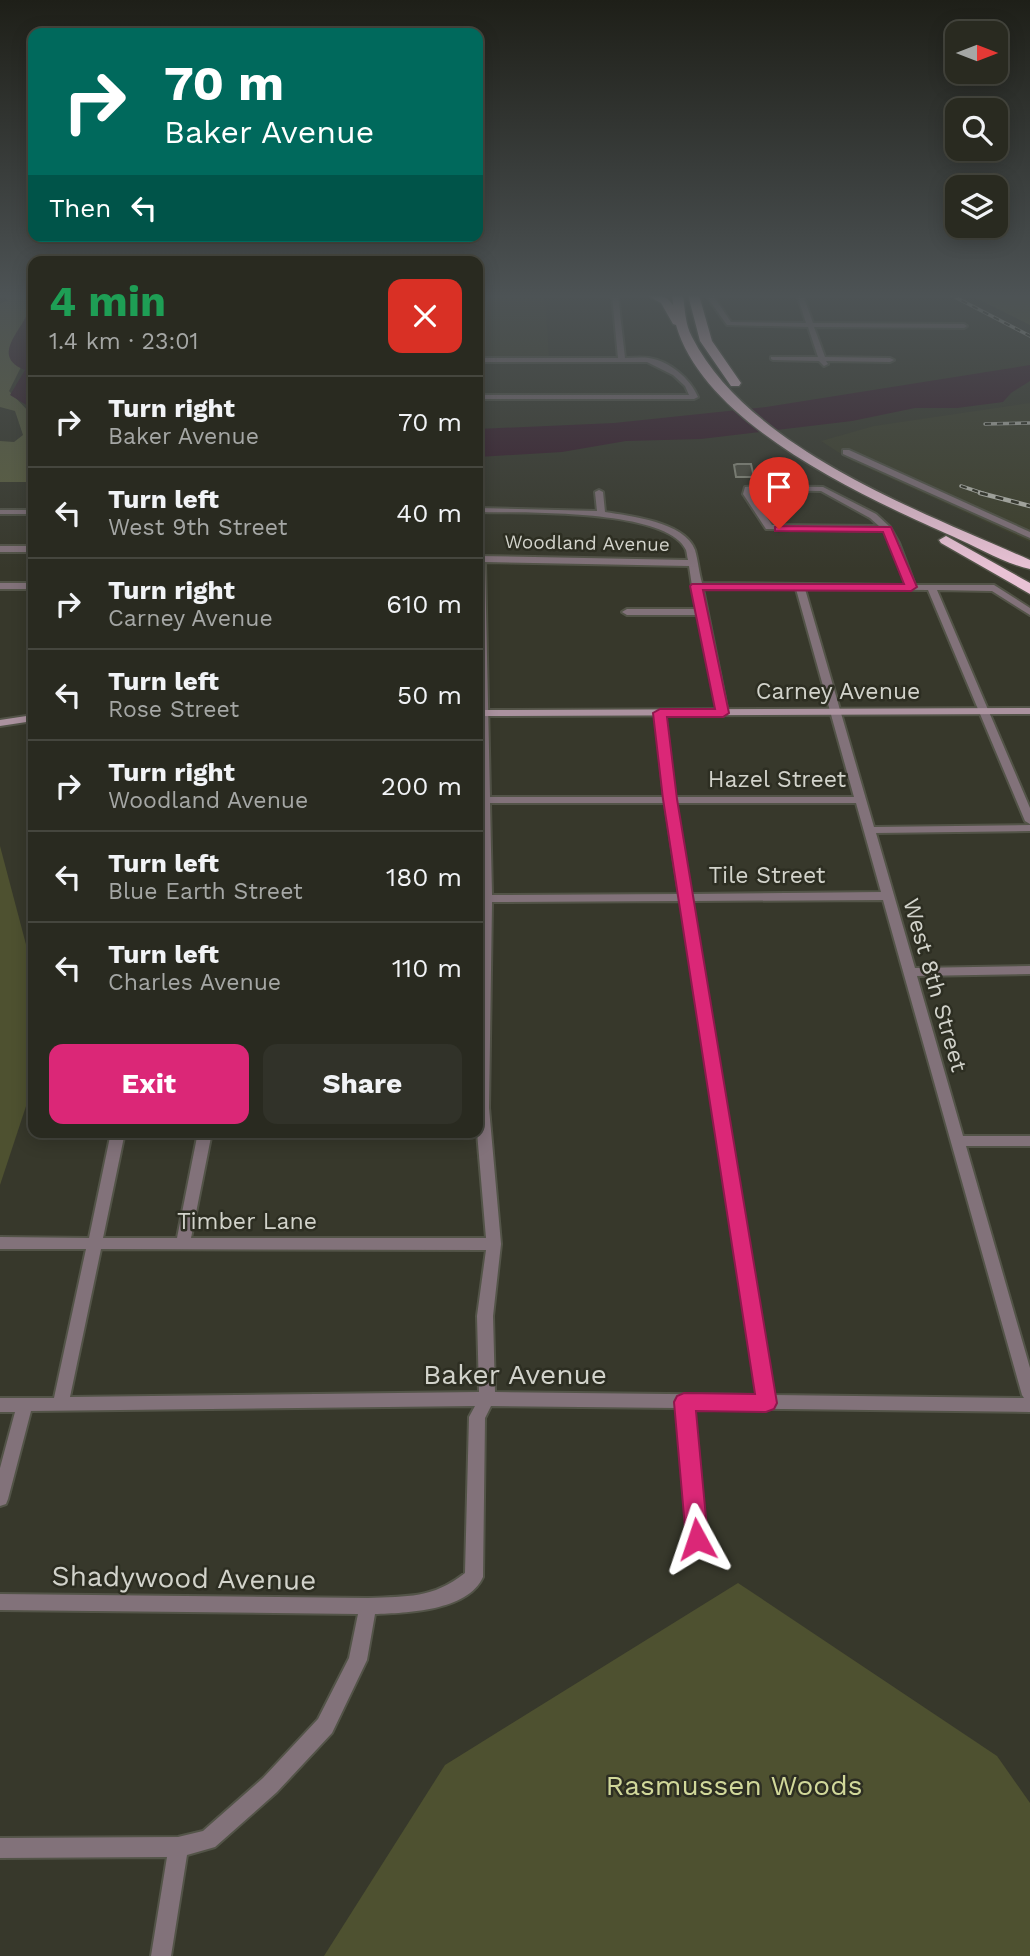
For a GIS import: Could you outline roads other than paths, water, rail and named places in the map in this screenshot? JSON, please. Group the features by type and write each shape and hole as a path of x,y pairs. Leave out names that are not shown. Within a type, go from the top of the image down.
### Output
{"highway":[{"path":"730,386 805,449 826,463 901,507 1030,565"},
{"path":"735,386 741,395"},
{"path":"826,463 1030,549"},
{"path":"826,463 1030,557"},
{"path":"826,463 860,491 1030,589"}],"main road":[{"name":"Carney Avenue","path":"483,713 1030,711"},
{"path":"0,723 28,718"}],"street":[{"path":"483,397 694,397 689,386"},
{"path":"846,452 1030,535"},
{"path":"887,529 769,527 747,494 748,489 823,489 873,516 887,529 911,587"},
{"path":"599,492 601,515"},
{"path":"483,510 601,515 657,526 676,534 690,548 723,713"},
{"path":"0,512 28,512"},
{"path":"0,549 28,549"},
{"name":"Woodland Avenue","path":"483,559 693,563"},
{"path":"0,586 28,586"},
{"path":"696,586 994,588 1030,612"},
{"name":"West 8th Street","path":"800,587 1030,1395"},
{"path":"931,587 1030,821"},
{"path":"627,612 701,612"},
{"path":"660,713 670,799 766,1403"},
{"name":"Hazel Street","path":"483,800 861,800"},
{"path":"869,830 1030,828"},
{"name":"Tile Street","path":"483,900 888,896"},
{"path":"910,972 1030,970"},
{"path":"0,1848 178,1847 208,1840 270,1785 325,1726 358,1660 368,1606 426,1604 444,1599 474,1577 477,1417 487,1399 485,1316 494,1244 483,1136"},
{"path":"61,1404 117,1138"},
{"path":"183,1244 204,1138"},
{"path":"958,1141 1030,1141"},
{"name":"Timber Lane","path":"0,1243 494,1244"},
{"name":"Baker Avenue","path":"0,1405 487,1399 1030,1405"},
{"path":"684,1402 697,1539"},
{"path":"0,1499 25,1404"},
{"name":"Shadywood Avenue","path":"0,1602 368,1606"},
{"path":"161,1956 178,1847"}],"railway":[{"path":"985,424 1030,423"},
{"path":"961,486 985,494"},
{"path":"980,493 1030,506"}],"park label":[{"name":"Rasmussen Woods","path":"734,1785"}]}
